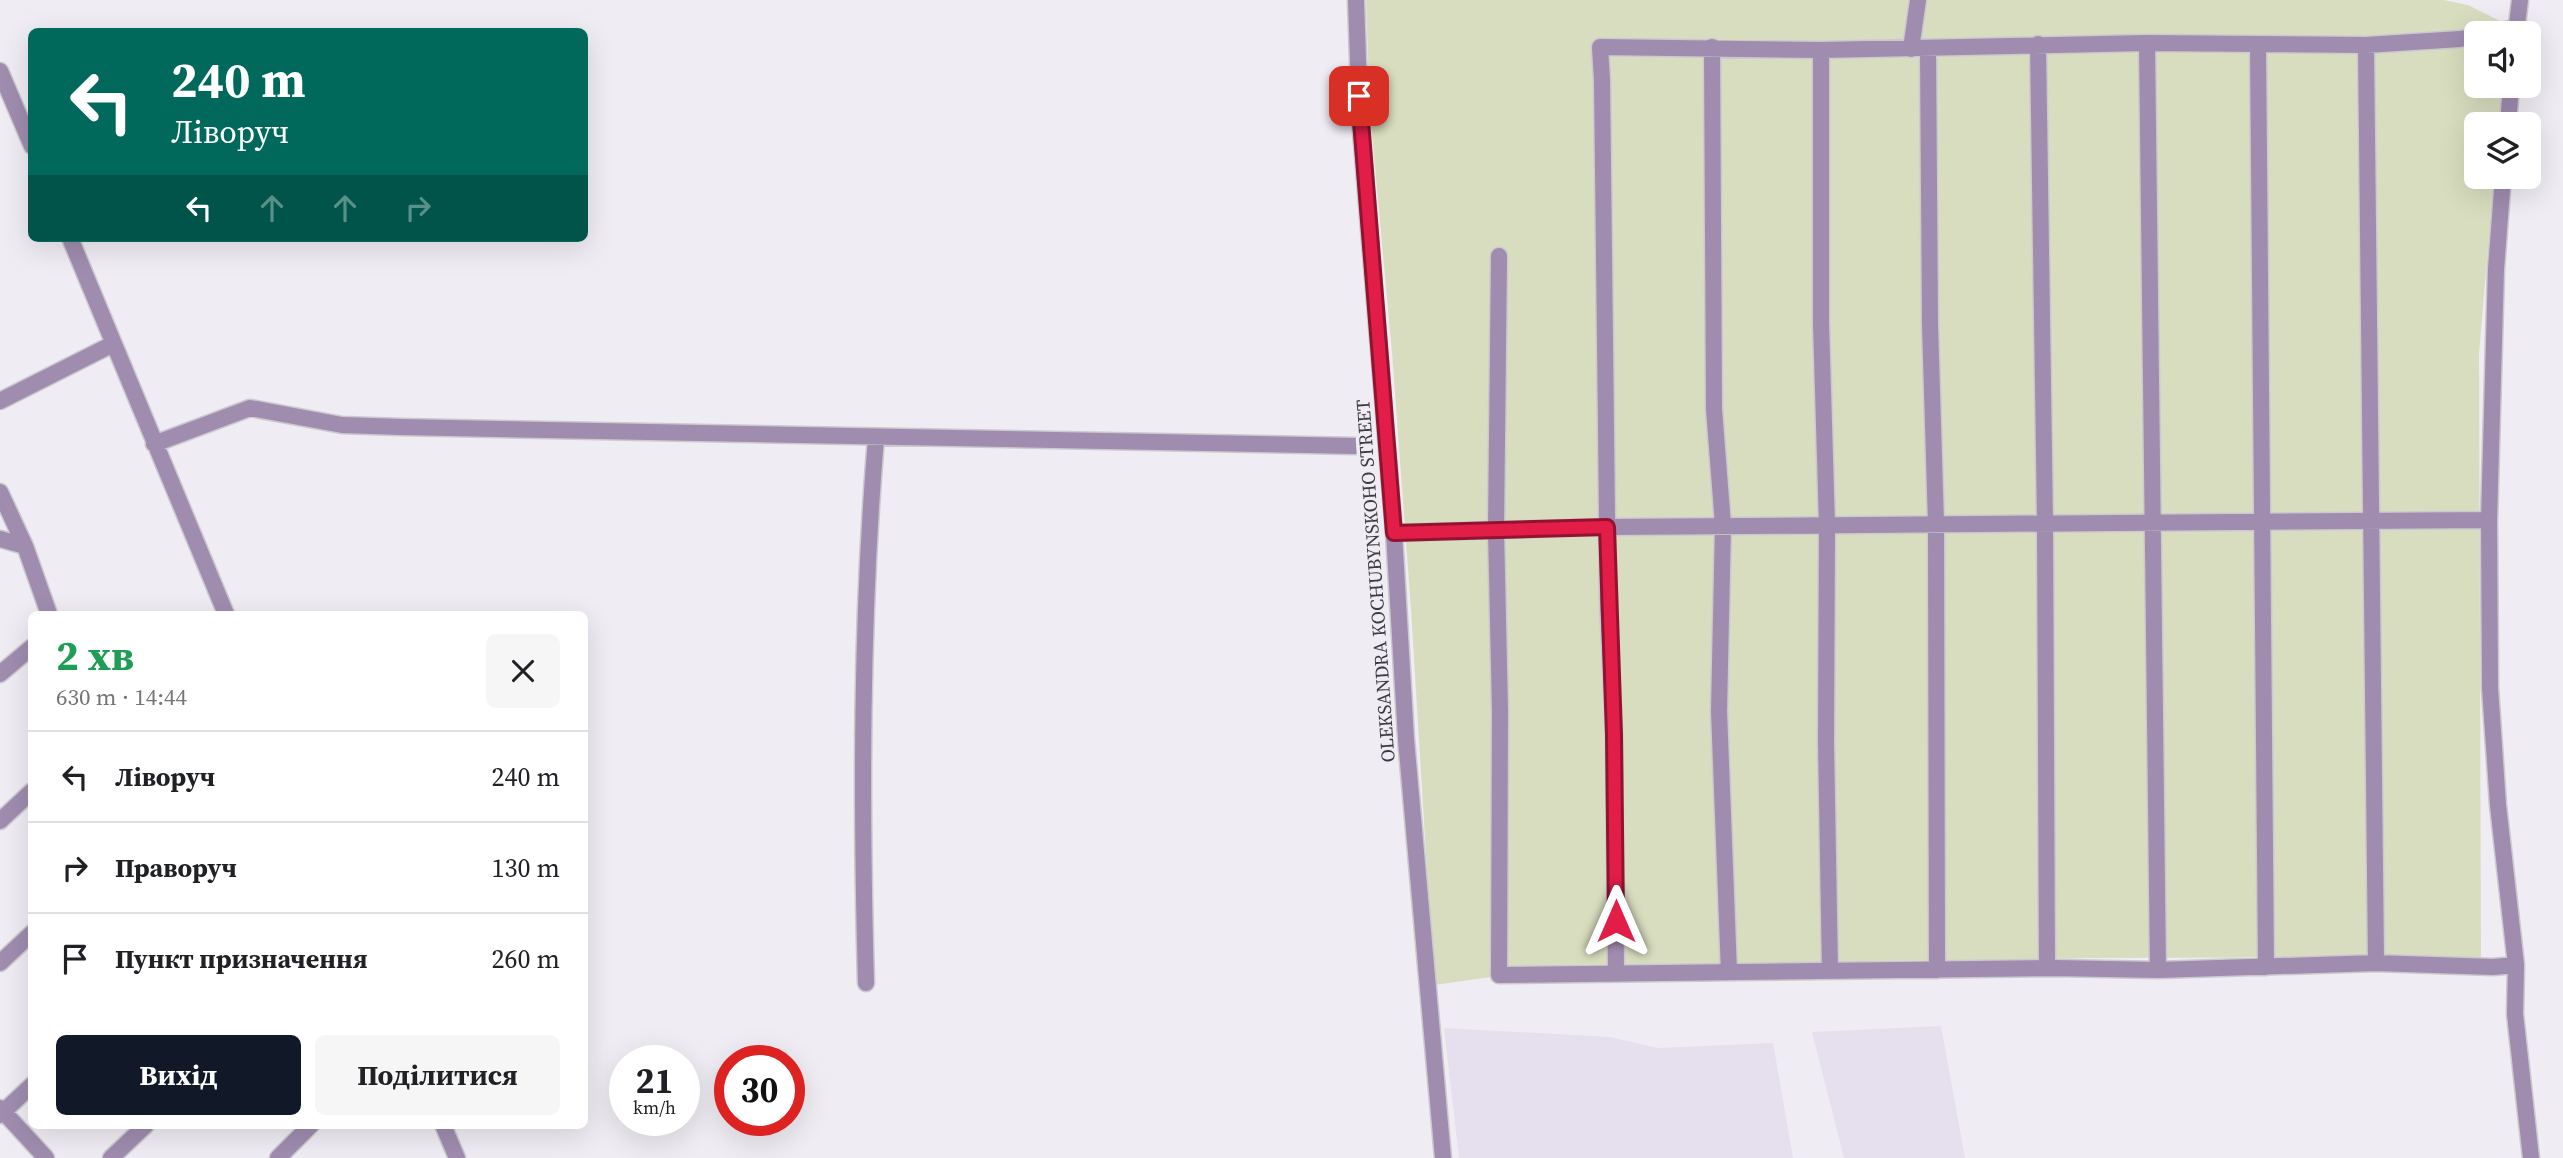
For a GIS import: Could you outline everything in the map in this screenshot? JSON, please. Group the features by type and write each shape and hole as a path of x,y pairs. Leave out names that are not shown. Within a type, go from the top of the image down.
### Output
{"street":[{"name":"OLEKSANDRA KOCHUBYNSKOHO STREET","path":"1356,0 1360,119 1394,533 1406,739 1443,1158"},
{"path":"1918,0 1936,524 1937,970"},
{"path":"2517,21 2520,0"},
{"path":"1616,973 1615,749 1607,527 1600,47 1821,50 2038,44 2366,45 2464,38"},
{"path":"2038,44 2045,523 2047,968"},
{"path":"2147,44 2158,970"},
{"path":"2366,45 2375,963"},
{"path":"2258,46 2266,967"},
{"path":"1712,47 1714,409 1723,525 1719,711 1729,972"},
{"path":"1821,50 1821,323 1827,525 1826,742 1830,971"},
{"path":"0,71 28,137"},
{"path":"2502,189 2496,269 2489,520 2490,688 2498,805 2516,965 2515,1014 2531,1158"},
{"path":"71,242 225,611"},
{"path":"1499,257 1496,530 1500,711 1499,975 2047,968 2158,970 2375,963 2493,967 2516,965"},
{"path":"0,401 113,344"},
{"path":"154,444 250,408 342,425 1356,446"},
{"path":"866,983 863,873 866,586 876,438"},
{"path":"0,492 25,546 48,611"},
{"path":"1394,533 1723,525 2489,520"},
{"path":"0,539 25,546"},
{"path":"0,674 28,650"},
{"path":"0,821 28,796"},
{"path":"0,962 28,937"},
{"path":"28,1088 1,1111 46,1158"},
{"path":"111,1158 142,1129"},
{"path":"278,1158 307,1129"},
{"path":"445,1129 457,1158"}],"shaded area":[{"path":"1941,1026 1965,1158 1844,1158 1812,1032"},
{"path":"1444,1028 1610,1037 1658,1048 1773,1043 1793,1158 1459,1158"}],"green space":[{"path":"1366,0 2443,0 2468,5 2500,21 2464,21 2464,98 2501,98 2500,112 2464,112 2464,189 2493,189 2479,354 2481,957 2088,958 1543,970 1434,985 1411,609 1392,352 1370,113"}],"route":[{"path":"1359,96 1394,533 1607,527 1614,735 1616,921"}]}
